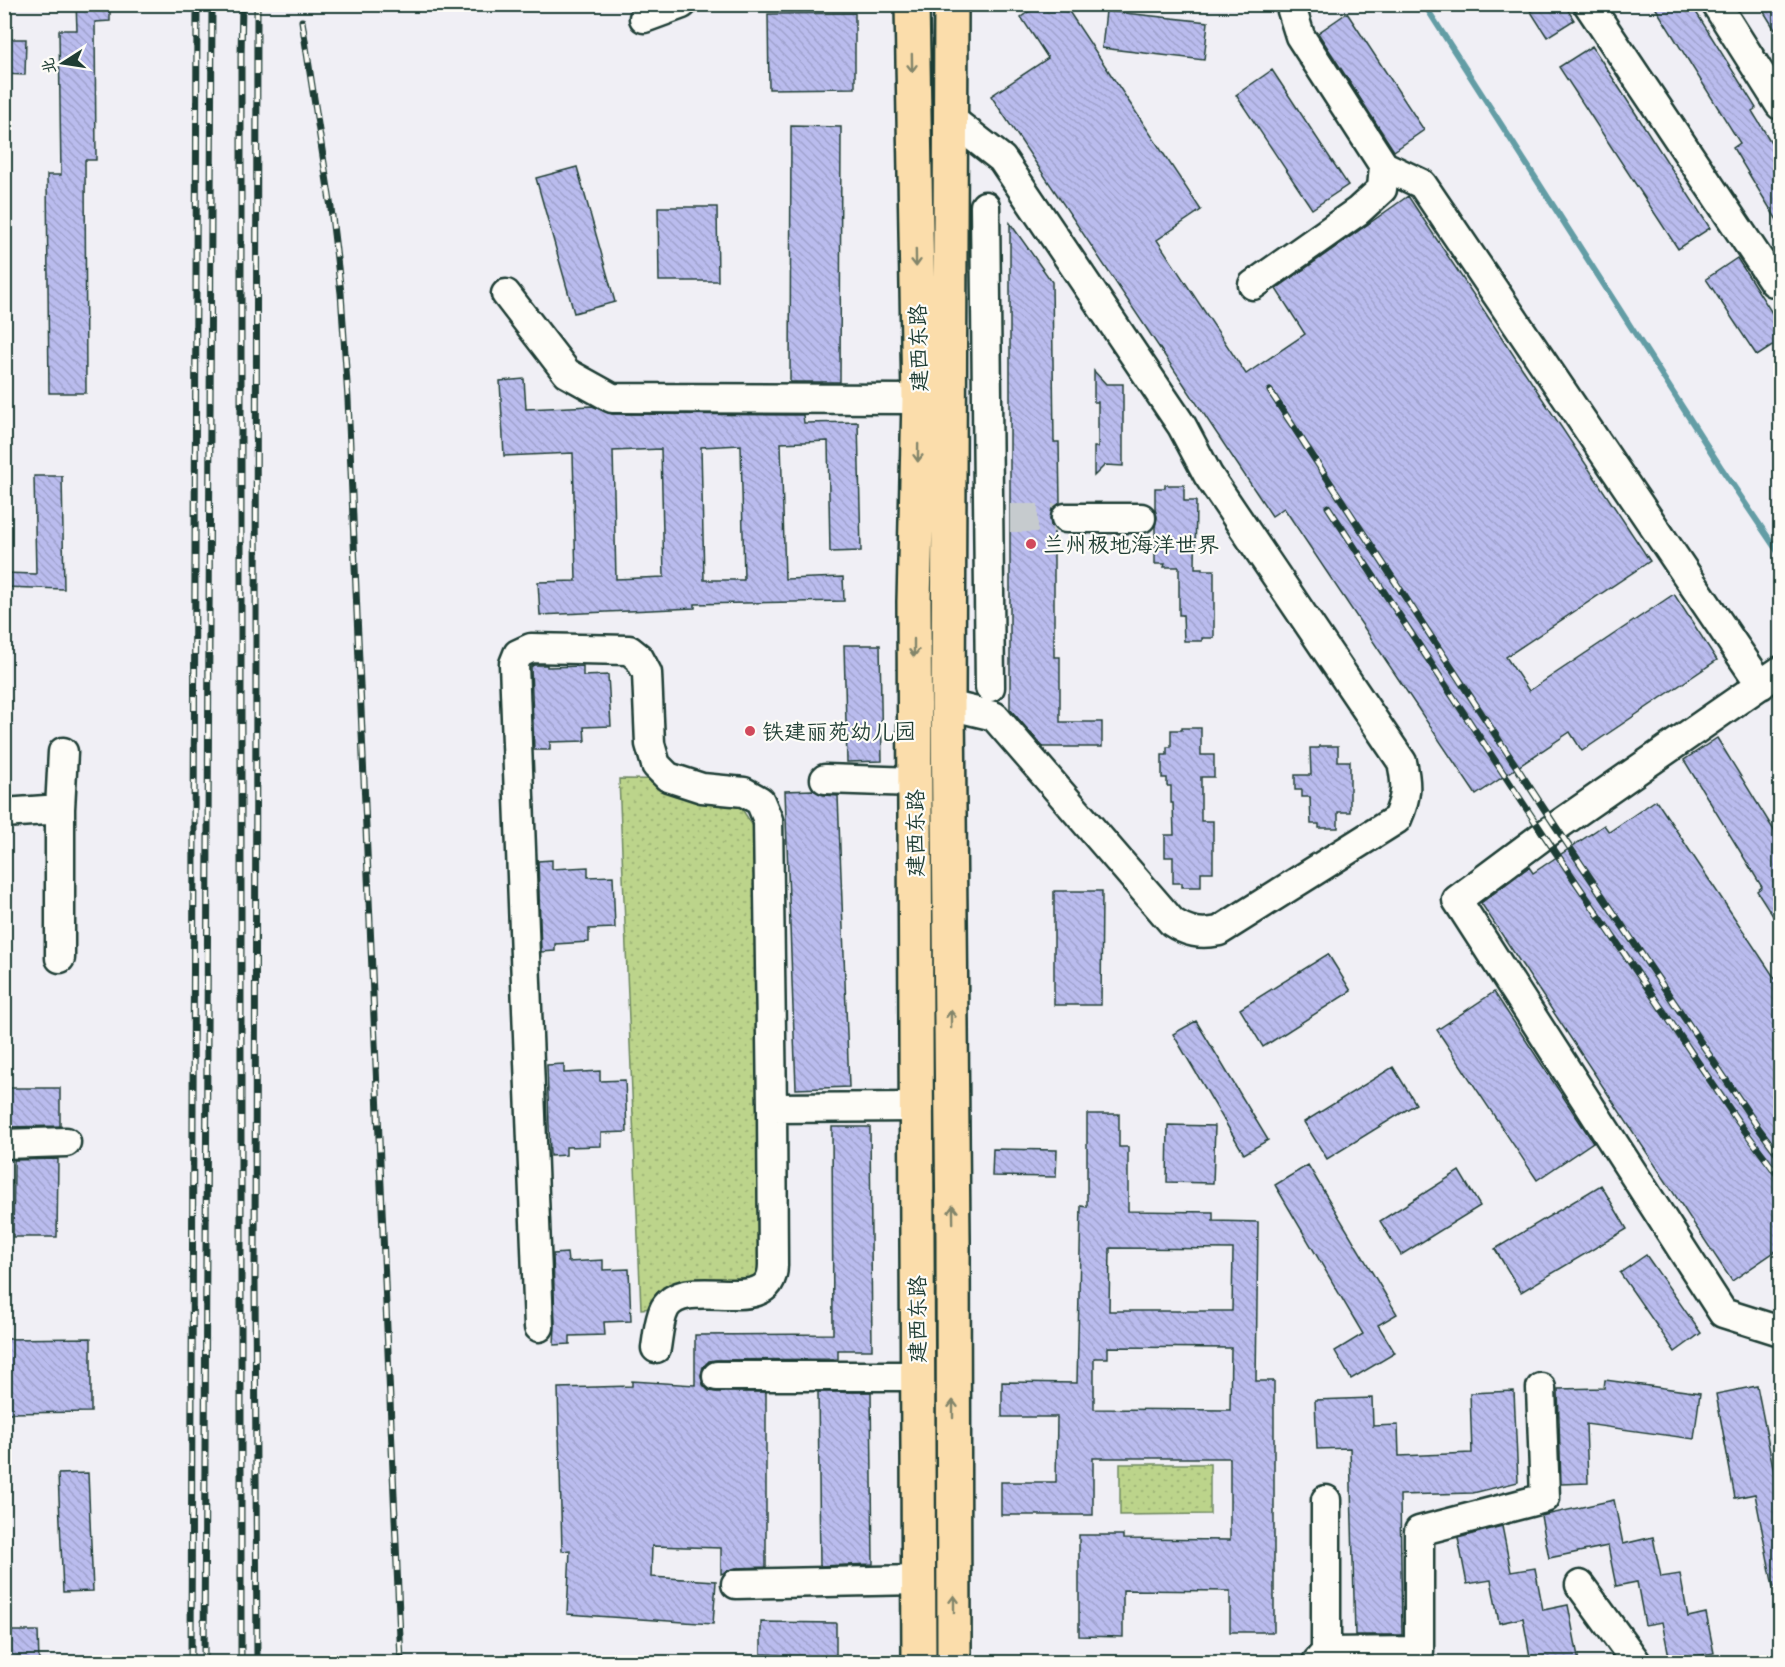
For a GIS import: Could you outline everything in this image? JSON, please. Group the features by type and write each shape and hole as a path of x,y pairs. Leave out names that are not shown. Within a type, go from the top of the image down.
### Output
{"highway":[{"name":"建西东路","path":"912,4 919,399 914,602 919,1662"},
{"name":"建西东路","path":"951,4 948,705 954,1662"}],"street":[{"path":"644,18 682,4"},
{"path":"1290,4 1300,36 1384,166 1422,184 1771,678 1544,836 1457,900 1723,1313 1776,1331 1780,1330"},
{"path":"1588,4 1774,282 1780,277"},
{"path":"1716,4 1780,105"},
{"path":"948,705 994,716 1172,922 1194,933 1219,931 1397,819 1405,800 1406,781 1402,762 1208,475 1182,426 1002,159 951,119"},
{"path":"1253,285 1358,211 1382,189 1384,166"},
{"path":"985,206 999,518 990,687"},
{"path":"506,294 567,373 612,398 919,399"},
{"path":"948,518 999,518"},
{"path":"1066,518 1141,518"},
{"path":"539,1327 514,664 518,654 531,648 629,650 639,658 648,673 650,744 656,765 668,777 702,788 744,792 760,801 768,820 773,1265 770,1281 758,1291 750,1293 679,1296 665,1308 656,1348"},
{"path":"60,958 60,808 63,752"},
{"path":"825,779 915,782"},
{"path":"4,813 60,808"},
{"path":"772,1108 915,1107"},
{"path":"4,1144 66,1142"},
{"path":"717,1376 917,1376"},
{"path":"1326,1500 1322,1657 1419,1651 1419,1531 1545,1498 1541,1388"},
{"path":"736,1584 918,1580"},
{"path":"1580,1585 1636,1662"}],"green space":[{"path":"619,779 723,780 753,826 762,1265 754,1278 655,1308 641,1309"},
{"path":"1120,1464 1210,1464 1210,1514 1120,1515"}],"building":[{"path":"76,4 110,4 110,21 95,22 96,160 85,160 86,393 49,393 47,175 61,175 59,30 77,30"},
{"path":"1040,4 1064,4 1201,210 1157,240 1246,374 1305,334 1276,289 1408,196 1650,561 1506,657 1529,691 1674,594 1717,660 1582,751 1570,732 1476,795 1284,508 1272,516 991,96 1048,58 1021,17"},
{"path":"1526,4 1564,4 1574,20 1547,37"},
{"path":"1653,4 1691,4 1756,108 1752,111 1780,157 1780,225 1733,148 1740,143"},
{"path":"1759,4 1780,4 1780,38"},
{"path":"1106,11 1208,22 1204,60 1102,48"},
{"path":"855,13 855,88 769,89 768,14"},
{"path":"1347,13 1424,130 1394,151 1318,33"},
{"path":"4,39 26,39 25,75 4,74"},
{"path":"1592,46 1710,228 1678,249 1559,67"},
{"path":"1272,70 1348,185 1312,209 1236,95"},
{"path":"791,126 841,127 840,382 790,382"},
{"path":"577,167 615,302 574,313 536,178"},
{"path":"658,207 717,207 718,281 659,281"},
{"path":"1010,223 1052,282 1054,442 1059,442 1060,503 1052,509 1050,519 1051,526 1056,530 1054,530 1054,657 1060,657 1060,722 1102,722 1102,747 1043,747 1010,709"},
{"path":"1737,258 1772,313 1780,307 1780,341 1757,356 1706,279"},
{"path":"1094,371 1106,384 1123,384 1123,466 1105,465 1094,476 1094,447 1098,447 1098,402 1094,402"},
{"path":"524,379 526,409 592,406 612,414 803,415 804,423 858,422 861,551 830,552 828,441 781,443 785,579 843,577 844,601 695,604 695,608 540,615 538,582 576,581 573,453 504,456 500,381","holes":["741,445 744,580 704,580 701,447","661,449 664,577 616,579 613,451"]},
{"path":"34,476 62,476 64,589 4,587 4,573 36,574"},
{"path":"1165,485 1184,485 1184,501 1196,501 1195,568 1214,570 1214,638 1184,641 1183,615 1179,615 1179,567 1164,567 1165,564 1155,564 1157,517 1155,488 1165,488"},
{"path":"844,645 880,645 882,761 847,762"},
{"path":"534,665 583,666 583,676 608,675 611,726 584,727 585,741 550,742 550,750 534,750 531,667"},
{"path":"1182,728 1201,728 1201,755 1214,755 1214,777 1201,777 1201,821 1213,821 1213,872 1201,872 1201,887 1182,887 1182,883 1173,883 1173,857 1165,857 1165,835 1174,835 1171,786 1167,786 1167,778 1162,778 1162,755 1167,755 1167,747 1171,747 1171,730 1182,730"},
{"path":"1717,738 1780,840 1780,927 1757,891 1762,887 1684,760"},
{"path":"1319,746 1338,746 1338,761 1350,761 1350,812 1338,812 1338,828 1319,828 1319,824 1311,824 1310,797 1302,797 1302,790 1295,790 1295,775 1311,775 1310,748 1319,748"},
{"path":"813,790 824,795 838,796 849,1087 796,1089 785,791"},
{"path":"1656,800 1780,986 1780,1248 1732,1281 1481,903 1529,867 1533,873 1604,825 1609,832"},
{"path":"552,860 552,869 588,867 588,877 613,876 615,928 589,929 589,942 555,944 555,951 541,952 538,861"},
{"path":"1054,891 1102,891 1101,1005 1054,1005"},
{"path":"1328,954 1351,991 1263,1047 1240,1009"},
{"path":"1494,992 1593,1142 1537,1180 1437,1030"},
{"path":"1196,1021 1268,1140 1244,1154 1173,1034"},
{"path":"564,1064 564,1073 600,1071 600,1081 625,1080 627,1132 601,1133 601,1146 566,1147 566,1155 550,1156 547,1065"},
{"path":"1393,1067 1416,1104 1327,1159 1304,1122"},
{"path":"4,1088 60,1088 60,1126 4,1127"},
{"path":"1087,1114 1119,1114 1119,1147 1128,1147 1128,1211 1213,1212 1213,1221 1258,1222 1256,1381 1274,1381 1274,1632 1230,1632 1230,1591 1123,1590 1123,1637 1079,1636 1079,1535 1123,1535 1123,1539 1230,1540 1230,1458 1093,1458 1093,1515 1001,1515 1001,1482 1056,1482 1057,1417 1002,1417 1002,1382 1077,1383 1081,1206 1087,1207","holes":["1110,1248 1233,1249 1232,1311 1109,1311","1108,1347 1231,1348 1230,1410 1094,1409 1094,1358 1108,1358"]},
{"path":"1168,1125 1215,1126 1213,1183 1167,1182"},
{"path":"832,1127 870,1127 872,1350 838,1350 838,1359 709,1361 703,1367 701,1375 703,1385 709,1391 766,1392 766,1567 736,1568 721,1574 721,1548 652,1546 651,1577 716,1581 713,1624 567,1614 570,1550 562,1551 558,1388 632,1386 632,1381 695,1385 695,1335 833,1334"},
{"path":"993,1149 1057,1150 1056,1177 992,1176"},
{"path":"58,1159 57,1237 13,1237 14,1160"},
{"path":"1308,1165 1397,1314 1378,1325 1395,1353 1351,1379 1335,1351 1363,1334 1275,1185"},
{"path":"1459,1171 1480,1206 1401,1255 1380,1221"},
{"path":"1601,1185 1627,1229 1521,1292 1495,1249"},
{"path":"567,1253 568,1262 603,1260 603,1270 629,1269 631,1321 604,1322 605,1335 570,1336 570,1344 554,1345 553,1254"},
{"path":"1646,1255 1701,1333 1675,1352 1620,1273"},
{"path":"91,1338 91,1412 4,1413 4,1339"},
{"path":"1605,1380 1700,1393 1694,1439 1586,1424 1588,1483 1561,1484 1558,1389 1604,1388"},
{"path":"1757,1386 1776,1482 1780,1482 1780,1586 1773,1587 1755,1494 1735,1498 1716,1394"},
{"path":"1514,1391 1518,1482 1473,1493 1400,1495 1402,1635 1355,1635 1350,1448 1317,1449 1315,1400 1372,1398 1373,1426 1398,1425 1399,1456 1472,1453 1470,1393"},
{"path":"818,1392 871,1392 873,1564 820,1566"},
{"path":"88,1473 93,1591 63,1592 58,1474"},
{"path":"1614,1500 1623,1544 1653,1537 1661,1577 1680,1574 1688,1617 1706,1613 1714,1653 1670,1661 1662,1622 1645,1625 1637,1582 1616,1586 1608,1546 1549,1558 1541,1516"},
{"path":"1502,1526 1511,1572 1535,1568 1543,1610 1568,1605 1579,1662 1550,1662 1549,1658 1531,1662 1523,1618 1499,1623 1491,1580 1467,1584 1458,1538"},
{"path":"761,1622 836,1623 836,1662 779,1662 779,1655 761,1654"},
{"path":"4,1631 38,1631 39,1662 4,1662"}],"waterway":[{"path":"1424,4 1722,469 1780,555"}],"tunnel":[{"path":"1010,518 1066,518"}],"railway":[{"path":"191,1662 197,4"},
{"path":"204,1662 212,4"},
{"path":"241,1662 242,4"},
{"path":"257,4 255,1282 257,1662"},
{"path":"302,21 331,208 341,293 348,399 401,1662"},
{"path":"1270,391 1556,827 1780,1157"},
{"path":"1328,507 1544,835 1739,1123 1780,1178"}],"place":[{"name":"兰州极地海洋世界","path":"1031,544"},
{"name":"铁建丽苑幼儿园","path":"750,731"}]}
